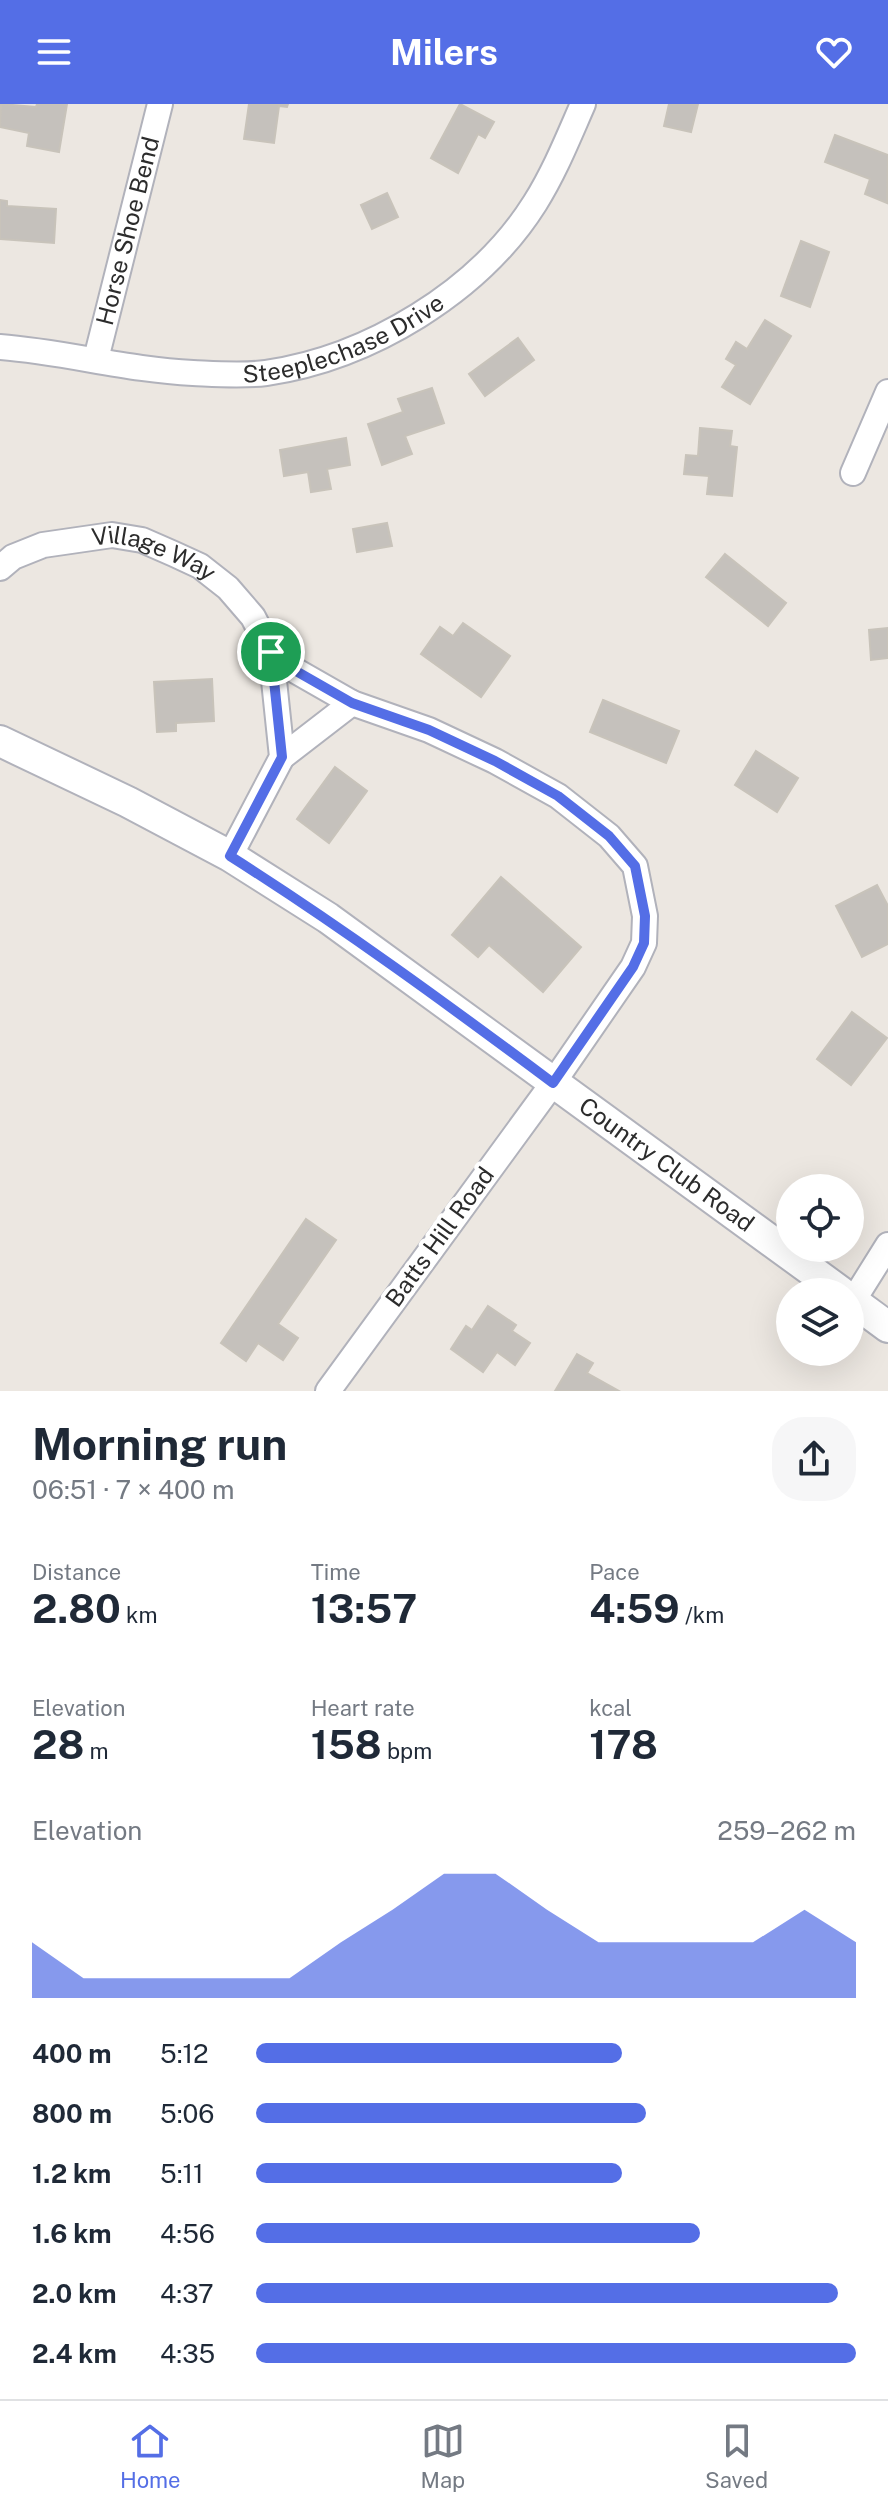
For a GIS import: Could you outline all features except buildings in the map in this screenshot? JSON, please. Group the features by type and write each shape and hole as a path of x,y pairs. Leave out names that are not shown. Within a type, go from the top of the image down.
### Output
{"street":[{"name":"Horse Shoe Bend","path":"96,359 160,104"},
{"name":"Steeplechase Drive","path":"0,347 191,373 264,373 336,356 372,342 408,323 443,298 477,271 508,240 534,205 554,170 583,104"},
{"path":"853,473 888,392"},
{"name":"Village Way","path":"0,568 13,557 43,545 112,535 142,540 200,566 228,588 253,617 271,652 282,757"},
{"name":"Village Way","path":"271,652 296,671 352,703 429,730 495,761 558,796 609,836 635,866 645,916 644,943 633,967 553,1083"},
{"path":"230,856 282,757 352,703"},
{"name":"Country Club Road","path":"0,741 128,802 230,856 341,927 822,1278"},
{"name":"Batts Hill Road","path":"339,1387 553,1083"},
{"path":"863,1278 888,1245"},
{"name":"Country Club Road","path":"864,1309 888,1327"}],"route":[{"path":"271,652 296,671 352,703 429,730 495,761 558,796 609,836 635,866 645,916 644,943 633,967 553,1083 328,918 230,856 282,757 271,652"}]}
